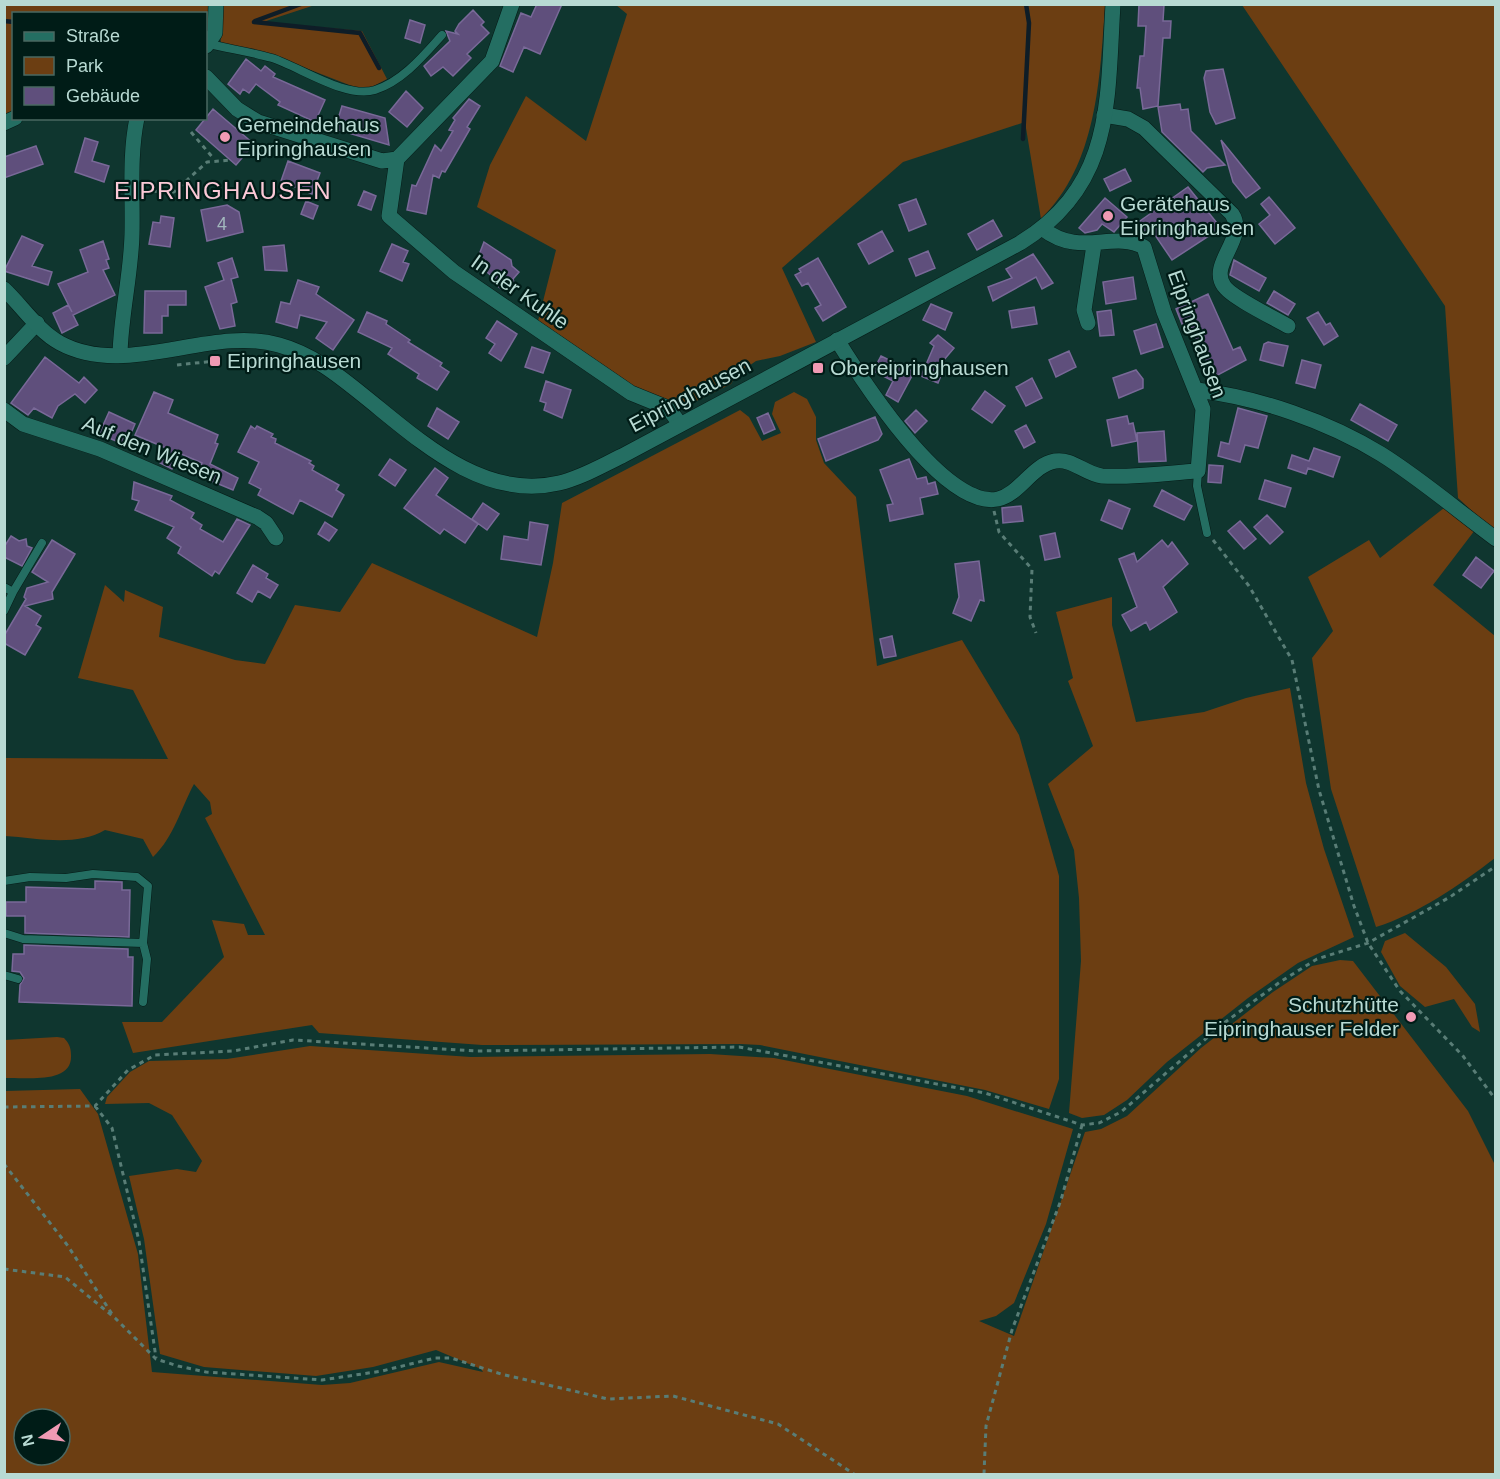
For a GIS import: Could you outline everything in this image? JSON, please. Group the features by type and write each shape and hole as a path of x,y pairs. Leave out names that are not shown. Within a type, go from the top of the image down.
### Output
{"street":[{"path":"207,45 215,33 216,4"},
{"path":"207,78 237,109 258,122 382,160 397,159 492,61 512,4"},
{"name":"Eipringhausen","path":"4,289 52,338 65,345 94,353 120,354 235,342 281,345 319,362 416,436 463,468 491,481 520,487 550,485 582,476 1042,229 1069,204 1084,180 1099,144 1104,115 1113,4"},
{"name":"Eipringhausen","path":"1104,115 1128,119 1144,128 1232,214 1236,231 1221,270 1221,282 1229,291 1288,326"},
{"path":"120,354 121,326 130,258 131,190 137,120"},
{"name":"In der Kuhle","path":"397,159 389,216 456,274 631,393 668,408 680,424"},
{"name":"Eipringhausen","path":"1042,229 1053,237 1066,241 1094,245 1134,242 1144,247 1164,312 1203,409 1198,471"},
{"path":"1088,323 1084,310 1094,245"},
{"path":"4,358 37,323"},
{"path":"837,340 895,423 936,471 960,490 992,499 1007,494 1044,465 1055,461 1064,461 1101,476 1198,471"},
{"path":"1197,390 1259,402 1321,424 1381,454 1496,539"},
{"name":"Auf den Wiesen","path":"4,410 23,424 100,449 257,517 266,523 276,538"}],"lane":[{"path":"207,45 272,58 335,85 357,91 374,91 392,82 419,60 442,35"},
{"path":"1198,471 1197,486 1208,533"},
{"path":"4,611 42,543"},
{"path":"4,587 13,592"},
{"path":"4,881 30,877 66,878 93,874 137,877 148,886 142,943 147,959 143,1002"},
{"path":"4,933 23,939 142,943"},
{"path":"4,975 18,979"}],"path":[{"path":"190,132 214,159"},
{"path":"131,190 174,192 207,162 214,159 231,160"},
{"path":"177,365 215,361"},
{"path":"992,499 999,532 1032,569 1030,617 1036,633"},
{"path":"1208,533 1249,586 1278,632 1292,660 1319,790 1354,906 1368,943 1400,991 1463,1056 1496,1100"},
{"path":"4,1107 95,1106 128,1070 156,1055 233,1051 293,1040 476,1051 739,1047 985,1093 1082,1125 1099,1123 1121,1112 1224,1023 1298,970 1334,953 1368,943 1450,897 1496,866"},
{"path":"95,1106 112,1128 139,1241 156,1359"},
{"path":"984,1474 986,1426 1012,1330 1061,1200 1082,1125"},
{"path":"4,1164 68,1246 114,1318"},
{"path":"4,1269 65,1277 114,1318 156,1359 206,1372 322,1380 382,1371 435,1358 451,1358 501,1374 608,1399 673,1396 778,1424 854,1474"}],"green space":[{"path":"5,5 210,5 207,30 207,12 12,12 12,114 5,117"},
{"path":"218,5 315,5 263,22 362,31 387,79 372,87 357,88 272,55 221,44"},
{"path":"616,5 1105,5 1097,91 1085,147 1060,197 1041,219 1025,122 903,162 782,268 816,342 780,356 756,361 736,375 731,384 686,406 648,395 537,325 556,250 477,207 490,165 526,96 586,141 627,14"},
{"path":"1242,5 1495,5 1495,532 1458,498 1445,306"},
{"path":"794,392 807,399 816,417 816,440 824,463 856,497 877,666 962,640 1019,735 1059,876 1059,1079 1049,1109 985,1090 760,1045 482,1045 319,1033 312,1025 133,1053 122,1022 162,1022 224,957 212,920 244,924 248,935 265,935 205,818 212,814 210,802 194,784 172,831 153,857 143,839 105,830 94,835 69,840 5,836 5,758 168,759 133,690 78,678 105,585 124,602 125,590 163,607 159,637 235,660 265,664 295,605 340,612 372,563 537,637 553,563 562,503 740,410 749,417 762,441 781,433 772,414 775,402"},
{"path":"1444,508 1475,530 1433,585 1495,636 1495,858 1438,898 1407,915 1376,927 1331,789 1312,658 1333,631 1308,577 1369,540 1380,558"},
{"path":"1112,597 1112,625 1136,722 1204,712 1246,698 1290,688 1306,783 1324,849 1354,937 1298,963 1248,998 1167,1062 1127,1100 1104,1115 1082,1118 1069,1113 1081,961 1079,898 1074,850 1048,784 1093,746 1068,681 1073,678 1056,612"},
{"path":"1405,933 1446,967 1475,1004 1480,1032 1472,1027 1454,999 1425,1007 1400,986 1381,952 1385,941"},
{"path":"1340,960 1353,961 1468,1111 1495,1165 1495,1474 5,1474 5,1091 80,1089 98,1114 138,1254 152,1372 322,1385 350,1383 439,1362 483,1372 481,1369 436,1350 373,1367 316,1376 204,1367 160,1354 144,1239 129,1176 177,1169 196,1172 202,1161 172,1115 149,1103 105,1104 107,1097 130,1072 149,1061 227,1059 310,1046 471,1057 710,1054 774,1058 967,1096 1073,1129 1046,1224 1014,1303 996,1316 979,1321 1014,1336 1085,1132 1101,1129 1127,1116 1201,1048 1273,992 1312,966"},
{"path":"64,1038 71,1050 70,1065 64,1071 46,1077 5,1078 5,1040"}],"building":[{"path":"537,4 562,4 540,54 524,47 513,72 500,66 521,13 531,17"},
{"path":"1139,4 1164,5 1163,21 1171,21 1170,38 1163,38 1158,106 1143,109 1140,88 1137,88 1140,56 1144,56 1146,26 1138,26"},
{"path":"473,10 484,22 481,25 489,33 467,54 471,58 453,76 443,67 431,76 424,66 450,41 446,31 458,34 455,31 459,24"},
{"path":"410,20 425,25 420,43 405,38"},
{"path":"246,59 261,71 265,66 275,74 273,77 325,100 315,122 278,105 280,102 256,84 249,93 243,89 240,94 228,84"},
{"path":"1223,69 1235,118 1216,124 1210,112 1204,78 1206,71"},
{"path":"406,91 423,108 407,127 389,112"},
{"path":"469,99 480,106 467,127 470,129 445,172 442,171 439,178 433,175 426,214 407,210 412,185 416,186 435,145 441,151 453,131 449,130 455,120 453,118"},
{"path":"1180,104 1181,110 1188,109 1191,131 1225,165 1207,168 1203,172 1162,132 1158,107"},
{"path":"342,106 385,118 389,145 335,129"},
{"name":"Gemeindehaus Eipringhausen","path":"213,109 254,144 236,165 196,130 204,120 207,120"},
{"path":"85,138 98,142 92,161 109,166 104,182 75,172"},
{"path":"1221,140 1260,188 1246,198 1233,182"},
{"path":"36,146 43,164 4,178 4,157"},
{"path":"288,161 320,173 312,194 281,181"},
{"path":"1125,169 1131,181 1110,191 1104,179"},
{"path":"1188,187 1221,228 1172,260 1151,229 1144,231 1140,221"},
{"path":"364,191 376,196 371,210 358,205"},
{"path":"1269,197 1295,228 1275,244 1259,224 1270,215 1261,204"},
{"name":"Gerätehaus Eipringhausen","path":"1105,198 1127,217 1114,232 1102,224 1097,230 1085,233 1079,228"},
{"path":"916,199 926,224 909,231 899,205"},
{"path":"306,201 318,206 313,219 301,214"},
{"path":"227,205 239,212 243,232 207,241 201,210"},
{"path":"161,216 174,218 170,247 149,244 153,222 160,223"},
{"path":"993,220 1002,236 977,250 968,234"},
{"path":"882,231 893,251 869,264 858,244"},
{"path":"22,236 43,245 32,266 52,272 48,285 4,271"},
{"path":"103,241 109,259 106,260 109,268 103,270 115,295 73,315 78,325 62,333 53,313 68,305 72,312 58,284 88,272 80,250"},
{"path":"484,242 511,260 512,266 519,272 513,279 514,283 510,283 504,291 491,281 494,278 487,272 489,269 477,260"},
{"path":"392,244 408,251 403,262 409,264 402,281 380,271"},
{"path":"284,245 287,271 265,270 263,247"},
{"path":"928,251 935,268 916,276 909,259"},
{"path":"1033,254 1053,283 1042,289 1036,277 993,301 988,287 1012,278 1006,269"},
{"path":"232,258 238,277 231,279 237,302 231,304 235,326 220,329 205,287 224,280 218,263"},
{"path":"818,258 846,307 823,321 815,308 821,305 808,283 802,286 795,275 801,272 799,269"},
{"path":"1234,260 1266,278 1259,291 1230,275"},
{"path":"1133,277 1136,299 1106,304 1103,282"},
{"path":"298,280 319,287 316,294 354,320 333,350 316,338 327,322 300,315 297,328 276,322 281,302 290,304"},
{"path":"145,291 186,291 186,305 168,305 168,316 162,316 162,333 144,333"},
{"path":"1274,291 1295,304 1288,315 1267,303"},
{"path":"1208,294 1233,350 1240,347 1246,360 1214,377 1188,321 1182,324 1176,309"},
{"path":"931,304 952,313 945,330 923,320"},
{"path":"1034,307 1037,324 1012,328 1009,311"},
{"path":"1111,310 1114,335 1100,336 1097,312"},
{"path":"367,312 387,321 386,324 410,340 408,342 442,363 440,366 449,372 437,390 417,378 419,374 388,354 392,348 358,332"},
{"path":"1318,312 1326,325 1330,323 1338,336 1324,345 1307,318"},
{"path":"497,321 517,334 501,361 489,353 495,344 486,338"},
{"path":"1156,324 1163,347 1141,354 1134,331"},
{"path":"938,335 954,348 943,361 946,363 938,383 921,376 934,346 930,343"},
{"path":"1268,342 1288,346 1283,366 1260,360 1264,344"},
{"path":"532,347 550,353 543,373 525,367"},
{"path":"1069,351 1076,367 1056,377 1049,360"},
{"path":"881,356 914,372 898,402 886,395 893,381 873,371"},
{"path":"45,357 79,383 84,377 97,390 85,403 75,394 58,406 52,418 34,408 28,415 11,403"},
{"path":"1302,360 1321,365 1315,388 1296,383"},
{"path":"1136,370 1143,379 1143,388 1119,398 1113,378"},
{"path":"1032,378 1042,398 1026,406 1016,387"},
{"path":"546,381 571,390 562,418 544,410 546,403 540,401"},
{"path":"985,391 1005,406 992,423 972,409"},
{"path":"154,392 173,400 168,413 218,435 215,443 218,444 210,464 238,478 233,490 197,475 202,463 179,453 172,469 160,463 166,448 135,435"},
{"path":"1360,404 1397,425 1388,441 1351,420"},
{"path":"437,408 459,422 448,439 428,426"},
{"path":"1238,408 1267,416 1258,448 1245,445 1240,462 1218,456 1221,442 1229,444"},
{"path":"916,410 927,421 915,433 905,421"},
{"path":"109,412 135,424 126,445 99,434"},
{"path":"768,413 775,429 764,434 757,418"},
{"path":"1127,416 1129,424 1133,423 1137,441 1112,446 1107,420"},
{"path":"875,417 882,434 878,440 826,461 818,439"},
{"path":"1026,425 1035,442 1024,448 1015,431"},
{"path":"251,426 255,429 257,426 273,434 271,437 276,439 275,443 311,461 309,463 314,466 312,470 339,485 336,490 344,495 332,517 300,500 293,514 258,495 261,489 249,483 259,462 238,452"},
{"path":"1164,431 1166,461 1139,462 1137,433"},
{"path":"1314,448 1340,457 1333,477 1308,468 1306,474 1288,468 1292,455 1309,461"},
{"path":"390,459 406,470 395,486 379,475"},
{"path":"909,459 917,479 926,477 928,484 935,482 938,494 920,498 923,514 890,521 887,505 893,504 880,470"},
{"path":"1209,465 1223,466 1221,483 1208,482"},
{"path":"435,468 448,478 436,495 478,524 465,543 444,529 440,534 404,508"},
{"path":"1265,480 1291,488 1285,507 1259,499"},
{"path":"134,482 172,496 170,500 194,513 191,518 202,525 200,529 223,542 237,519 250,525 219,574 215,571 212,576 178,553 181,547 167,538 174,527 135,510 139,501 132,499"},
{"path":"1162,490 1192,506 1184,520 1154,506"},
{"path":"1109,500 1130,509 1122,529 1101,520"},
{"path":"483,503 499,514 487,530 472,519"},
{"path":"1021,506 1023,521 1003,523 1002,508"},
{"path":"1267,515 1283,532 1270,544 1254,527"},
{"path":"1240,521 1256,539 1244,549 1228,531"},
{"path":"325,522 337,530 329,541 318,534"},
{"path":"530,522 548,525 541,565 501,559 504,536 528,540"},
{"path":"1055,533 1060,557 1045,560 1040,536"},
{"path":"11,536 19,541 26,539 27,546 32,548 22,566 4,557 4,547"},
{"path":"52,540 75,554 52,592 53,599 25,606 41,616 36,625 41,628 25,655 4,643 4,636 26,599 24,597 27,588 48,582 32,572"},
{"path":"1162,540 1168,547 1172,542 1188,564 1163,587 1177,612 1150,630 1146,622 1131,631 1122,615 1137,607 1119,559 1134,553 1137,562"},
{"path":"1476,557 1494,571 1481,588 1463,575"},
{"path":"979,561 984,601 980,600 971,621 953,613 959,597 955,564"},
{"path":"253,565 268,574 266,578 278,585 270,598 258,591 252,602 237,593"},
{"path":"892,636 896,656 884,658 880,639"},
{"path":"95,881 122,882 122,890 130,890 129,937 25,933 25,916 6,916 6,902 26,902 26,887 95,889"},
{"path":"24,945 128,949 128,957 133,957 132,1006 19,1002 20,985 24,978 20,972 12,971 13,954 24,954"}],"waterway":[{"path":"255,21 301,4"},
{"path":"1023,139 1029,23 1026,4"},
{"path":"4,21 12,22"},
{"path":"254,22 360,33 379,68"}],"place":[{"name":"Gemeindehaus Eipringhausen","path":"225,137"},
{"name":"Gerätehaus Eipringhausen","path":"1108,216"},
{"name":"Eipringhausen","path":"215,361"},
{"name":"Obereipringhausen","path":"818,368"},
{"name":"Schutzhütte Eipringhauser Felder","path":"1411,1017"}],"district":[{"name":"EIPRINGHAUSEN","path":"223,191"}]}
